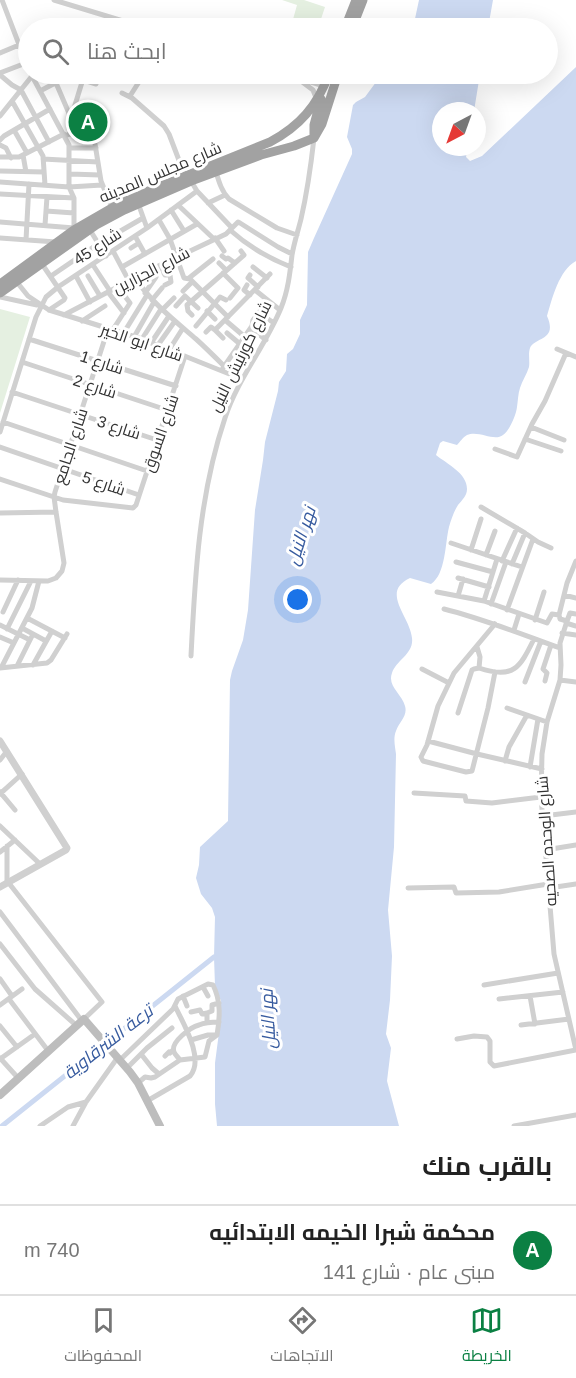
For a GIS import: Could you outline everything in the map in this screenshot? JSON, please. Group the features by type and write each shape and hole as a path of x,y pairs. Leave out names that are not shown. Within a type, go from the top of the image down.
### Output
{"highway":[{"path":"349,18 356,0"},
{"path":"356,18 363,0"},
{"path":"314,138 314,125 325,84"},
{"name":"شارع كورنيش النيل","path":"314,138 322,124 335,84"},
{"name":"شارع مجلس المدينه","path":"0,295 16,281 109,217 288,132 306,116 321,93"},
{"path":"288,132 303,129 310,132 314,138"},
{"name":"شارع مجلس المدينه","path":"0,284 74,229 126,201 188,178 216,172 261,154 294,146 314,138"}],"main road":[{"path":"0,1095 81,1022 97,1033 128,1068 160,1126"}],"street":[{"path":"2,0 18,42"},
{"path":"54,0 113,18"},
{"path":"0,16 7,13"},
{"path":"0,52 18,45"},
{"path":"18,67 0,74 21,90 49,141"},
{"path":"0,116 25,84"},
{"path":"0,222 74,229 74,198 69,187 70,148 36,84"},
{"path":"40,91 54,84"},
{"path":"56,84 77,132"},
{"path":"71,118 82,84"},
{"path":"130,96 138,84"},
{"path":"311,85 321,93"},
{"path":"311,85 321,93"},
{"path":"122,93 130,96 167,130 188,178 241,240 265,256 291,267"},
{"path":"12,102 43,159 45,185"},
{"path":"0,140 50,109"},
{"path":"14,130 25,154 26,172"},
{"path":"0,157 11,158 25,154 64,135 77,132 91,136 96,148 102,185 112,208"},
{"name":"شارع كورنيش النيل","path":"191,656 196,567 205,491 211,465 234,394 266,340 285,298 314,138"},
{"path":"0,145 6,148 11,158"},
{"path":"70,148 96,148"},
{"path":"43,159 98,162"},
{"path":"0,171 44,172"},
{"path":"216,172 225,195 235,203 277,228 297,235"},
{"path":"69,174 100,175"},
{"path":"0,182 69,187 102,185"},
{"path":"26,240 29,184"},
{"path":"0,432 36,317 46,297 159,220 197,191"},
{"path":"0,195 74,198"},
{"path":"208,203 225,195"},
{"path":"45,225 47,197"},
{"path":"138,203 147,228"},
{"path":"178,205 215,239 226,259 235,263"},
{"path":"171,210 184,231"},
{"path":"46,211 74,213"},
{"name":"شارع 45","path":"51,276 98,244 143,218"},
{"path":"159,220 170,240 184,278 191,280 245,337"},
{"name":"شارع الجزارين","path":"64,315 215,239 236,223 240,223 292,254"},
{"path":"122,267 197,224"},
{"path":"90,230 106,256"},
{"path":"135,236 146,254"},
{"path":"0,238 58,242"},
{"path":"131,248 139,243"},
{"path":"113,251 132,280 211,353 223,368 251,328 253,320 268,301"},
{"path":"190,301 235,263 240,254"},
{"path":"183,291 213,259"},
{"path":"219,263 224,284"},
{"path":"42,264 64,298 49,310"},
{"path":"93,265 124,313 130,303 118,287"},
{"path":"123,334 146,294 161,283 171,282 170,275 165,275 160,266"},
{"path":"231,303 250,295 268,276 254,267"},
{"path":"150,270 161,283"},
{"path":"215,330 227,318 238,288 216,270"},
{"path":"250,275 248,278 256,289 280,310"},
{"path":"76,276 90,302"},
{"path":"88,276 100,296"},
{"name":"شارع ابو الخير","path":"16,281 28,296 49,310 142,339 202,363 223,368 242,379"},
{"path":"134,337 161,283"},
{"path":"210,284 216,289"},
{"path":"248,285 243,290 250,295"},
{"name":"شارع ابو الخير","path":"0,295 42,306"},
{"path":"176,306 185,296 201,319"},
{"path":"196,326 221,296 231,303"},
{"path":"142,339 161,309 174,298"},
{"path":"82,321 105,306"},
{"path":"207,311 215,319"},
{"name":"شارع الجامع","path":"0,580 48,581 56,578 63,567 54,497 98,361 110,330 124,313"},
{"path":"259,313 274,323"},
{"path":"154,344 169,316"},
{"path":"154,344 175,321"},
{"path":"206,332 211,327 240,344"},
{"path":"170,350 183,328"},
{"path":"251,328 266,340"},
{"name":"شارع 1","path":"29,339 176,386"},
{"path":"556,349 576,357"},
{"path":"202,363 211,353"},
{"path":"495,449 517,457 566,353"},
{"name":"شارع السوق","path":"54,497 131,508 135,506 186,356"},
{"name":"شارع 2","path":"22,362 168,410"},
{"name":"شارع 3","path":"12,392 158,440"},
{"path":"3,422 147,471"},
{"path":"531,427 564,440"},
{"path":"525,439 561,451"},
{"name":"شارع 5","path":"0,447 139,495"},
{"path":"0,479 54,497"},
{"path":"481,507 551,548"},
{"path":"0,513 56,513"},
{"path":"471,550 481,519"},
{"path":"491,604 517,528"},
{"path":"486,555 495,531"},
{"path":"484,602 493,572 505,562 525,533"},
{"path":"507,610 533,539"},
{"path":"451,543 522,567"},
{"path":"576,561 559,615 560,619 576,626"},
{"path":"456,562 493,572"},
{"path":"458,596 460,579 489,587"},
{"path":"13,617 1,611 18,580"},
{"path":"14,644 0,638 31,581"},
{"path":"1,668 30,612 39,581"},
{"path":"437,592 484,602 548,623 552,614 559,615"},
{"path":"535,620 544,592"},
{"path":"564,595 576,598"},
{"path":"18,606 30,612"},
{"path":"444,609 514,630 560,648"},
{"path":"566,622 570,613 576,614"},
{"path":"514,630 519,614"},
{"path":"1,668 50,662 66,636 27,618"},
{"name":"شارع الوحده الصحيه","path":"566,622 560,648 560,680 547,722 541,797 554,954 576,1050"},
{"path":"495,624 458,667 449,683 438,706 421,759 425,763 469,772 474,769 495,672"},
{"path":"4,627 46,641"},
{"path":"33,665 52,631"},
{"path":"562,633 576,635"},
{"path":"17,666 32,637"},
{"path":"458,713 472,670 479,668 495,672 510,672 519,667 538,640"},
{"path":"525,682 538,640"},
{"path":"545,681 547,673 543,669 551,645"},
{"path":"477,647 480,657 479,668"},
{"path":"422,669 449,683"},
{"path":"560,680 576,682"},
{"path":"507,708 547,722"},
{"path":"505,761 509,747 526,715"},
{"path":"530,767 538,719"},
{"path":"0,741 67,848 0,888"},
{"path":"428,741 542,769"},
{"path":"0,760 7,751"},
{"path":"15,810 0,793 22,774"},
{"path":"414,793 465,796 466,801 487,803 541,797"},
{"path":"543,816 576,812"},
{"path":"0,826 3,833 15,840 40,864"},
{"path":"0,852 15,840"},
{"path":"545,850 576,844"},
{"path":"7,846 8,883 102,1002 81,1022"},
{"path":"408,888 454,887 456,893 499,892 576,884"},
{"path":"0,912 81,1022"},
{"path":"0,944 34,989 81,1022"},
{"path":"484,984 558,973"},
{"path":"0,979 49,1052"},
{"path":"73,1126 86,1102 119,1058 140,1041 175,1006 176,1001 212,984 219,1004 219,1022 217,1035 209,1041 205,1056 180,1060 153,1078 145,1077 138,1083"},
{"path":"203,987 208,996"},
{"path":"0,1005 22,989"},
{"path":"499,999 563,992"},
{"path":"183,996 187,1006"},
{"path":"530,996 535,1024"},
{"path":"191,1012 200,1010 202,1014 207,1013 212,1011 212,1004 219,1004"},
{"path":"147,1101 192,1073 195,1067 191,1040 175,1006"},
{"path":"207,1013 207,1022"},
{"path":"521,1025 569,1019"},
{"path":"165,1056 171,1053 176,1042 187,1031 207,1022 219,1022"},
{"path":"0,1026 16,1047"},
{"path":"128,1068 147,1048 172,1028"},
{"path":"19,1079 0,1058 35,1034"},
{"path":"191,1040 199,1036 217,1035"},
{"path":"457,1039 474,1036 488,1037 490,1062 494,1066 576,1050"},
{"path":"140,1041 147,1048"},
{"path":"173,1050 180,1060"},
{"path":"141,1054 159,1074"},
{"path":"40,1126 68,1107 86,1102"},
{"path":"514,1126 576,1115"}],"green space":[{"path":"282,0 304,0 325,7 321,18 293,18 297,5"},
{"path":"0,309 30,317 0,413"}],"water":[{"path":"419,0 493,0 490,18 415,18"},
{"name":"نهر النيل","path":"576,67 576,261 565,271 554,294 547,316 550,324 548,334 530,348 529,367 519,390 515,414 508,430 499,437 472,434 466,436 457,445 443,441 440,443 436,455 456,469 464,478 466,494 457,507 449,527 442,566 436,579 431,584 410,578 397,590 399,605 412,638 408,653 394,668 391,678 406,710 394,739 396,754 394,847 388,910 392,956 386,1034 391,1048 387,1081 399,1126 217,1126 215,1063 221,1001 215,986 215,917 212,908 201,894 196,878 200,847 228,821 230,680 243,640 248,610 255,510 265,442 279,382 286,371 287,354 293,349 300,334 300,320 307,305 308,252 352,154 347,137 353,105 365,97 375,84 478,84 475,102 432,102 432,156 466,156 470,161 486,156 486,152"}],"waterway":[{"name":"ترعة الشرقاوية","path":"2,1126 214,957"}],"place":[{"name":"محكمة شبرا الخيمه الابتدائيه","path":"88,122"}]}
